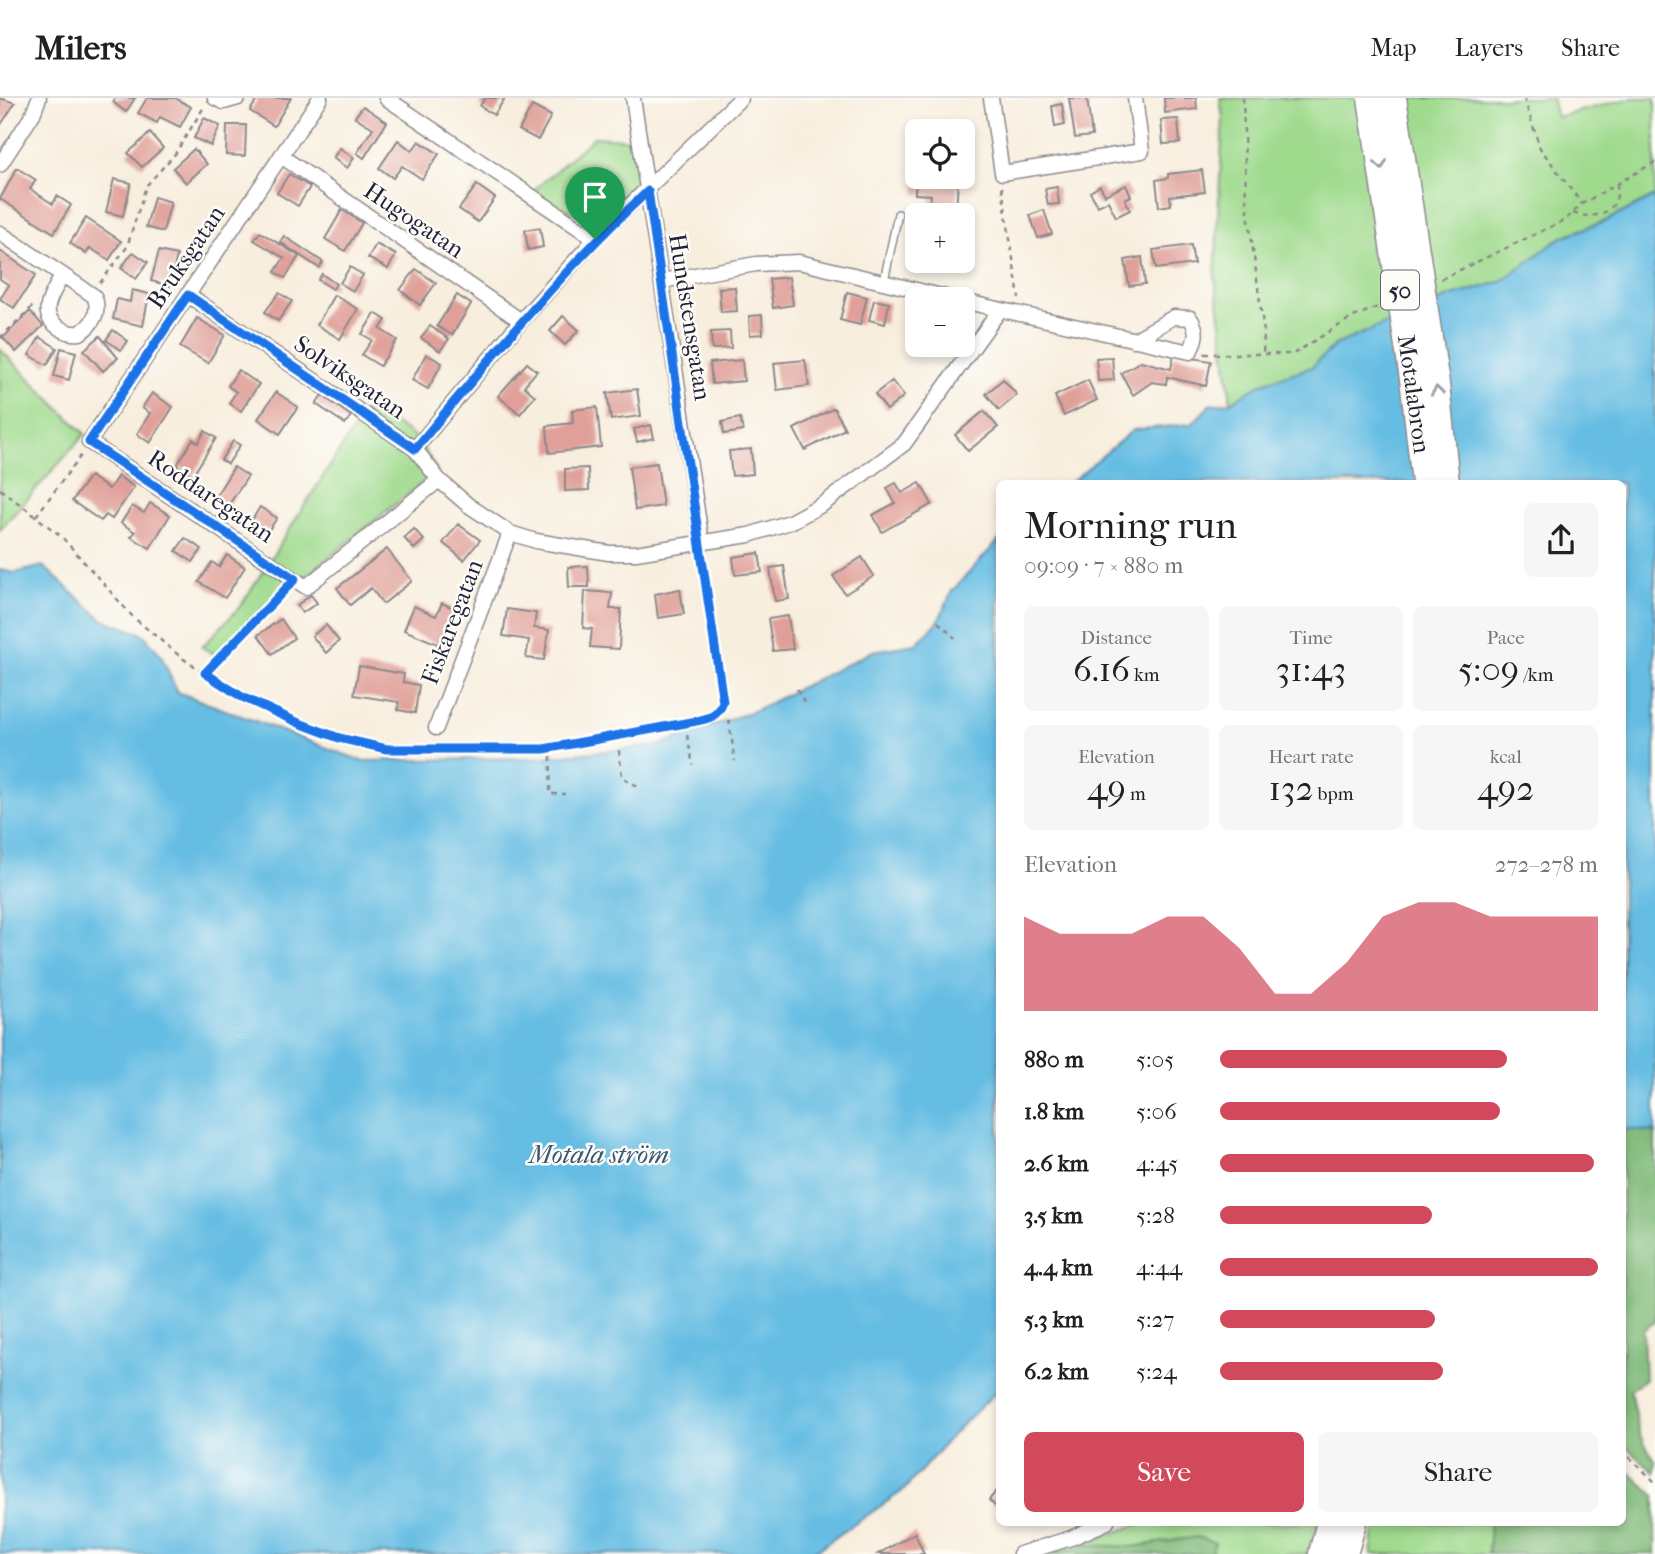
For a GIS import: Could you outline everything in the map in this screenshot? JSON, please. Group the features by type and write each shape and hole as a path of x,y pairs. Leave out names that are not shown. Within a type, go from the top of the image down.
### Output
{"highway":[{"name":"Motalabron","path":"1370,98 1415,386 1425,480"},
{"name":"Motalabron","path":"1393,98 1436,384 1447,480"},
{"path":"1322,1554 1329,1526"},
{"path":"1344,1554 1352,1526"}],"street":[{"path":"0,166 33,114 39,98"},
{"path":"212,98 224,102 238,98"},
{"name":"Bruksgatan","path":"89,442 320,98"},
{"path":"386,98 595,239"},
{"name":"Hundstensgatan","path":"633,98 702,543"},
{"path":"415,449 595,239 648,191 741,98"},
{"path":"991,98 1002,173 1142,151 1135,98"},
{"name":"Hugogatan","path":"281,156 522,321"},
{"path":"0,233 91,294 98,306 96,316 80,333 66,332 52,323 47,314 48,303 62,276"},
{"path":"662,281 777,262 799,262 907,287"},
{"name":"Solviksgatan","path":"188,295 415,449 439,480 468,505 510,533 609,553 636,553 759,533 790,522 823,504 904,444 999,311"},
{"path":"975,305 1134,340"},
{"name":"Roddaregatan","path":"89,442 301,583"},
{"path":"301,583 439,480"},
{"name":"Fiskaregatan","path":"436,728 510,533"},
{"path":"1020,1554 1071,1538 1098,1526"}],"lane":[{"path":"884,281 898,214"}],"path":[{"path":"91,294 127,247 146,186 175,154 212,98"},
{"path":"1243,98 1246,197 1264,332 1263,356"},
{"path":"1524,98 1540,148 1582,204 1655,162"},
{"path":"1002,173 1019,316"},
{"path":"1573,213 1588,217 1609,210 1617,197 1617,183"},
{"path":"0,338 27,310 40,302 48,303"},
{"path":"36,516 89,442"},
{"path":"0,489 61,536 133,617 182,659 242,697 288,718 339,738 387,749 544,749 711,717 720,711 723,702 702,543"},
{"path":"205,673 301,583"},
{"path":"938,622 955,638"},
{"path":"797,689 805,704"},
{"path":"729,720 735,761"},
{"path":"687,735 693,765"},
{"path":"620,750 622,776 639,787"},
{"path":"551,756 550,794 565,794"},
{"path":"1626,1454 1655,1482"}],"green space":[{"path":"1220,98 1552,98 1557,117 1631,98 1655,98 1655,196 1608,220 1562,237 1500,282 1449,297 1335,345 1312,367 1263,383 1231,402 1215,277 1223,118"},
{"path":"594,137 638,140 644,183 594,224 532,192"},
{"path":"0,349 85,434 0,530"},
{"path":"368,406 419,440 437,471 303,578 216,655 202,647 240,607"},
{"path":"1626,1129 1655,1132 1655,1322 1643,1330 1645,1379 1630,1390 1639,1434 1655,1461 1655,1473 1626,1447"},
{"path":"1626,1470 1655,1496 1655,1554 1488,1554 1490,1526 1626,1526"},
{"path":"1133,1526 1317,1526 1308,1554 1210,1554 1215,1543 1197,1537 1132,1547 1081,1545"},
{"path":"1375,1526 1490,1526 1488,1554 1371,1554"},
{"path":"1197,1537 1215,1543 1210,1554 1045,1554 1081,1545 1132,1547"}],"water":[{"path":"1655,196 1655,1132 1626,1129 1626,480 1074,480 1133,430 1192,424 1210,405 1231,402 1263,383 1312,367 1335,345 1449,297 1500,282 1562,237 1608,220"},
{"name":"Motala ström","path":"996,543 996,1392 955,1432 904,1490 811,1554 0,1554 0,570 15,573 43,566 102,619 143,634 161,655 177,692 362,761 533,758 657,746 756,710 873,651 916,644 938,622 952,591"}],"building":[{"path":"0,98 15,103 0,126"},
{"path":"116,98 135,98 126,112 113,102"},
{"path":"147,98 175,98 191,107 180,127 160,117 157,123 138,113"},
{"path":"258,98 291,98 274,126 250,111"},
{"path":"485,98 505,98 494,115 480,106"},
{"path":"1069,98 1087,98 1092,136 1075,138"},
{"path":"1164,98 1196,98 1197,109 1165,113"},
{"path":"1062,104 1065,125 1055,127 1052,106"},
{"path":"363,106 387,122 364,158 357,153 373,128 355,117"},
{"path":"532,106 551,116 538,140 519,130"},
{"path":"204,118 220,126 211,146 194,138"},
{"path":"1178,119 1180,143 1163,144 1161,120"},
{"path":"227,125 246,125 245,156 226,155"},
{"path":"150,133 163,148 142,167 128,153"},
{"path":"398,140 412,151 419,141 439,154 422,179 402,166 393,178 379,168"},
{"path":"340,148 354,158 347,168 333,158"},
{"path":"194,149 207,164 186,183 173,168"},
{"path":"17,168 36,180 30,189 53,204 57,196 71,205 54,233 0,199"},
{"path":"1202,170 1205,192 1170,196 1171,205 1159,207 1156,180 1168,178 1168,174"},
{"path":"289,174 310,187 298,206 277,193"},
{"path":"114,179 131,183 123,216 106,212"},
{"path":"477,185 495,198 478,222 459,209"},
{"path":"1126,185 1131,196 1125,199 1130,210 1116,217 1108,201 1098,206 1090,192 1100,186 1105,195"},
{"path":"1057,187 1059,204 1048,205 1045,189"},
{"path":"915,189 957,189 957,203 930,203 931,195 915,194"},
{"path":"154,197 171,202 163,232 146,227"},
{"path":"342,210 362,223 345,251 325,239"},
{"path":"1044,210 1052,234 1038,238 1030,215"},
{"path":"86,218 121,241 109,260 90,248 86,254 70,243"},
{"path":"540,228 543,247 528,250 525,230"},
{"path":"260,232 299,256 285,278 275,272 284,258 254,240"},
{"path":"284,236 323,262 319,268 280,242"},
{"path":"376,244 396,255 388,269 368,258"},
{"path":"1191,245 1194,264 1156,269 1153,250"},
{"path":"0,251 36,275 14,308 0,299 9,285 0,279"},
{"path":"159,251 177,255 170,286 151,281"},
{"path":"133,252 148,262 136,279 121,268"},
{"path":"1142,257 1145,284 1129,286 1125,260"},
{"path":"350,267 363,275 353,291 340,283"},
{"path":"416,269 436,283 420,305 400,290"},
{"path":"322,274 336,284 333,289 318,280"},
{"path":"789,277 793,305 773,308 769,279"},
{"path":"735,287 737,311 721,312 719,288"},
{"path":"132,290 149,294 143,326 113,319 117,299 130,302"},
{"path":"847,292 867,297 860,325 840,320"},
{"path":"279,293 292,301 278,321 265,312"},
{"path":"334,295 358,309 340,339 317,325"},
{"path":"457,295 471,304 452,335 437,326"},
{"path":"874,300 889,303 885,324 869,320"},
{"path":"30,311 43,326 16,352 3,338"},
{"path":"375,313 386,320 380,329 397,340 380,366 362,355 372,340 362,334"},
{"path":"762,315 763,334 750,335 749,316"},
{"path":"563,316 579,330 565,345 550,331"},
{"path":"197,318 225,335 208,363 180,347"},
{"path":"430,326 449,339 440,351 421,338"},
{"path":"113,330 128,341 121,350 106,340"},
{"path":"730,331 731,348 712,349 711,332"},
{"path":"100,336 118,358 103,371 84,350"},
{"path":"40,337 57,348 47,365 29,355"},
{"path":"61,348 76,352 69,380 54,376"},
{"path":"426,354 442,363 428,389 412,380"},
{"path":"1174,355 1211,361 1206,386 1167,377 1166,384 1152,382 1133,395 1121,373 1141,361 1171,369"},
{"path":"1112,357 1114,380 1098,381 1096,358"},
{"path":"742,360 744,381 712,384 710,363"},
{"path":"805,360 809,386 777,390 774,363"},
{"path":"527,363 537,371 524,386 535,396 520,414 498,396"},
{"path":"238,370 259,384 241,411 229,403 236,392 228,386"},
{"path":"1003,379 1017,395 999,410 986,394"},
{"path":"1088,380 1097,400 1064,416 1055,396"},
{"path":"892,381 904,396 887,410 875,394"},
{"path":"637,389 641,416 611,420 607,393"},
{"path":"276,392 298,407 280,434 258,419"},
{"path":"152,393 173,407 150,443 137,434 150,413 142,408"},
{"path":"322,395 351,416 345,424 316,404"},
{"path":"597,407 601,447 549,453 547,426 573,423 572,410"},
{"path":"834,408 845,429 805,450 794,429"},
{"path":"984,411 998,427 968,451 955,435"},
{"path":"740,418 743,431 724,434 722,422"},
{"path":"651,425 654,438 637,442 634,429"},
{"path":"205,431 216,438 193,475 177,465 193,439 198,443"},
{"path":"233,441 240,445 228,464 221,460"},
{"path":"751,449 753,474 732,476 729,451"},
{"path":"657,463 663,506 635,510 629,467"},
{"path":"234,467 248,476 228,506 215,497"},
{"path":"588,468 589,490 565,491 565,469"},
{"path":"90,476 109,489 118,476 134,487 112,519 106,515 101,521 72,501"},
{"path":"896,483 902,493 920,483 932,504 882,532 873,515 895,503 887,488"},
{"path":"150,503 170,515 150,548 131,537 135,532 121,523 132,506 144,513"},
{"path":"260,507 277,518 268,531 252,520"},
{"path":"458,524 480,540 464,560 443,543"},
{"path":"414,529 424,540 414,549 404,538"},
{"path":"185,538 202,549 193,562 176,551"},
{"path":"387,549 412,581 383,604 371,588 350,605 337,588"},
{"path":"759,553 762,572 735,575 733,557"},
{"path":"227,555 245,567 225,598 199,582 212,562 219,567"},
{"path":"862,557 874,576 845,594 833,576"},
{"path":"588,566 589,587 569,587 568,567"},
{"path":"784,566 789,599 775,601 770,568"},
{"path":"680,589 684,614 658,618 655,594"},
{"path":"585,591 612,593 610,609 621,609 619,649 590,647 592,629 583,628"},
{"path":"311,595 317,603 302,613 297,605"},
{"path":"442,603 455,609 440,645 404,630 414,606 436,616"},
{"path":"507,609 536,613 534,628 549,630 544,660 526,658 529,640 503,636"},
{"path":"788,616 793,649 773,651 768,619"},
{"path":"281,619 294,638 272,654 258,635"},
{"path":"326,625 339,641 326,653 312,636"},
{"path":"359,666 404,674 403,682 419,685 415,713 398,710 399,702 354,695"},
{"path":"996,1492 996,1507 989,1500"},
{"path":"915,1533 924,1554 878,1554"}],"route":[{"path":"648,191 702,543 723,702 720,711 711,717 691,722 544,749 387,749 339,738 277,714 242,697 205,673 295,579 89,442 188,295 415,449 595,239 648,191"}]}
